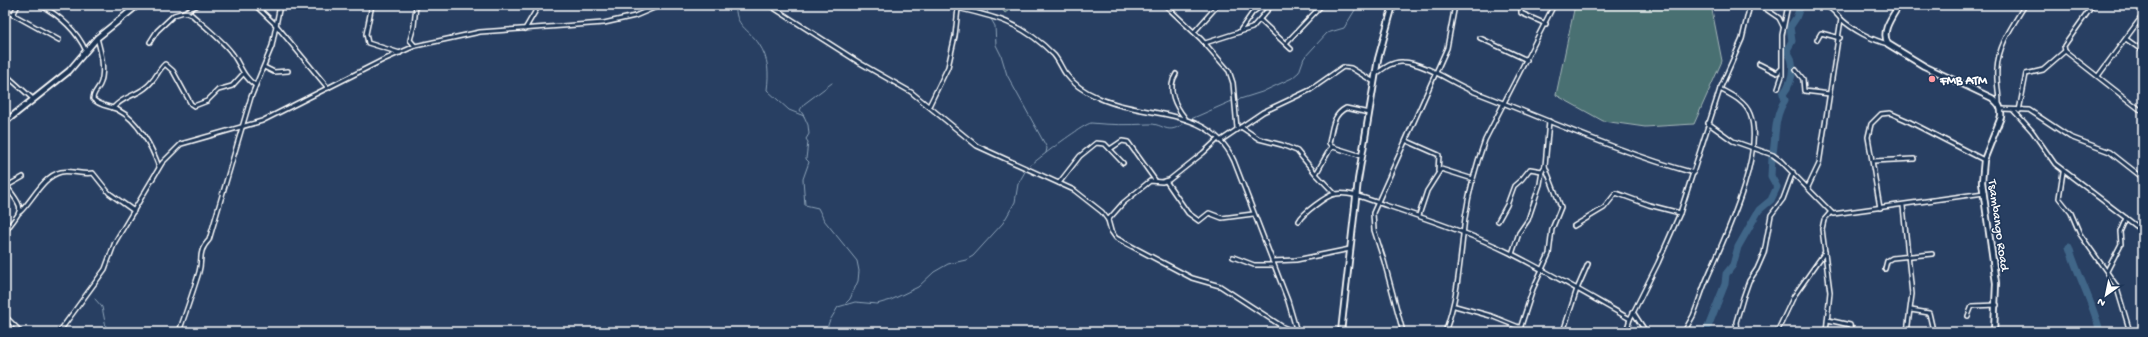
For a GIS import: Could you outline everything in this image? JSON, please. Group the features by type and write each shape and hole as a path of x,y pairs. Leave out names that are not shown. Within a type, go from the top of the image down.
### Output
{"street":[{"path":"13,14 18,5"},
{"path":"40,5 60,17 77,37 86,51"},
{"path":"5,122 69,71 97,38 138,5"},
{"path":"150,42 157,31 174,14 184,12 198,5"},
{"path":"255,5 276,26 328,88"},
{"path":"259,9 261,5"},
{"path":"180,332 200,270 200,254 211,234 255,85 272,46 280,5"},
{"path":"372,5 366,34 368,43 400,53"},
{"path":"415,46 410,40 414,26 416,5"},
{"path":"525,29 539,5"},
{"path":"59,332 105,269 115,242 159,167 172,150 180,144 242,128 262,121 415,46 480,32 604,23 635,16 661,5"},
{"path":"769,5 860,63 911,92 977,146 1059,183 1091,203 1108,220 1111,231 1116,238 1192,278 1220,286 1290,331 1296,332 1290,307 1232,156 1219,140 1200,125 1185,118 1127,107 1098,98 1073,82 1054,55 1028,32 993,17 943,5"},
{"path":"1165,5 1194,32 1227,67 1231,76 1239,128"},
{"path":"1194,32 1218,5"},
{"path":"1239,32 1253,12 1263,5"},
{"path":"1205,43 1252,28 1272,5"},
{"path":"1286,43 1322,5"},
{"path":"1341,332 1362,156 1374,82 1393,5"},
{"path":"1403,332 1388,274 1374,230 1373,213 1407,141 1449,42 1455,5"},
{"path":"1521,5 1521,13 1546,24"},
{"path":"1445,332 1455,306 1467,207 1473,180 1485,140 1546,24 1554,5"},
{"path":"1626,332 1633,312 1658,263 1680,213 1720,89 1742,39 1750,5"},
{"path":"1760,5 1779,18 1783,26"},
{"path":"1778,88 1782,76 1783,26 1788,5"},
{"path":"1821,5 1832,8 1842,19 1874,40 1888,44 1924,66 1999,103"},
{"path":"1888,44 1885,38 1886,31 1900,5"},
{"path":"2025,5 2005,37 2000,52 1997,73 1999,103 2002,109 2014,111 2029,110 2070,137 2110,152 2143,178"},
{"path":"2093,5 2064,46 2065,51 2143,112"},
{"path":"929,106 948,67 956,36 958,8"},
{"path":"5,10 59,40"},
{"path":"184,12 192,15 228,48 236,59 243,74 255,85"},
{"path":"2098,76 2143,15"},
{"path":"1808,187 1819,164 1842,19"},
{"path":"1260,20 1291,49"},
{"path":"1817,40 1820,33 1840,38"},
{"path":"97,38 101,53 102,75 100,85 94,94 93,99 97,103 113,108 124,114 152,148 159,167"},
{"path":"1480,38 1527,60"},
{"path":"2126,39 2143,51"},
{"path":"2019,111 2026,74 2043,70 2065,51"},
{"path":"1376,74 1391,64 1401,61 1420,66 1461,86 1505,102 1549,121 1658,162 1694,173"},
{"path":"113,108 122,99 145,89 156,78 165,64 173,71 191,104 194,106 207,101 218,90 230,87 243,74"},
{"path":"1759,64 1777,73 1781,69"},
{"path":"264,67 274,72 288,71"},
{"path":"1108,220 1140,188 1150,181 1166,181 1219,140 1267,109 1310,90 1343,67 1351,68 1374,82"},
{"path":"1796,70 1803,79 1804,91 1830,94"},
{"path":"5,74 33,99"},
{"path":"1176,74 1173,79 1174,100 1185,118"},
{"path":"1684,332 1693,316 1738,206 1752,149 1753,138 1749,113 1738,100 1720,89"},
{"path":"1362,156 1332,147 1329,143 1333,123 1346,108 1369,113"},
{"name":"Tsambango Road","path":"1994,332 1997,305 1996,283 1982,182 1984,160 2001,117 2002,109"},
{"path":"2014,111 2032,131 2048,156 2064,172 2143,231"},
{"path":"1880,208 1868,137 1870,128 1877,117 1890,113 1984,160"},
{"path":"1512,254 1539,189 1542,171 1545,166 1549,121"},
{"path":"1708,123 1733,141 1752,149 1773,155 1808,187 1830,213 1836,214 1903,206 1984,193"},
{"path":"1239,128 1259,139 1282,145 1297,151 1335,194"},
{"path":"1110,149 1122,141 1128,142 1155,180"},
{"path":"1407,141 1439,155 1438,171 1427,191 1419,215"},
{"path":"1059,183 1072,164 1092,144 1101,142 1124,163"},
{"path":"1316,174 1332,147"},
{"path":"1873,161 1914,159"},
{"path":"1455,306 1491,316 1520,330 1532,291 1549,254 1552,229 1561,207 1545,166"},
{"path":"1438,171 1443,168 1473,180"},
{"path":"1498,221 1515,184 1522,180 1530,169 1542,171"},
{"path":"5,232 20,212 52,177 60,172 92,173 109,193 134,211"},
{"path":"1738,332 1736,322 1749,281 1764,253 1771,215 1783,199 1793,172"},
{"path":"2064,172 2059,198 2071,212 2088,246 2116,285 2130,332"},
{"path":"20,212 20,207 6,185 22,177"},
{"path":"1166,181 1186,210 1198,220 1202,220 1209,213 1222,218 1253,214"},
{"path":"1574,226 1604,208 1616,193 1650,205 1680,213"},
{"path":"1299,221 1305,213 1335,194 1357,196 1419,215 1512,254 1630,319"},
{"path":"1903,206 1912,294 1907,332"},
{"path":"1826,332 1830,292 1822,229 1824,220 1830,213"},
{"path":"2107,271 2121,244 2120,232 2126,218"},
{"path":"1233,258 1254,265 1296,260 1350,249"},
{"path":"1777,332 1794,296 1825,252"},
{"path":"1885,269 1889,259 1932,254"},
{"path":"1563,332 1577,289 1588,264"},
{"path":"1968,316 1972,306 1997,305"},
{"path":"1911,310 1929,312 1932,326"},
{"path":"1633,312 1646,332"},
{"path":"5,316 21,332"},
{"path":"1828,320 1847,323 1850,325 1852,332"}],"green space":[{"path":"999,5 1016,5 1005,13"},
{"path":"1575,5 1711,5 1722,61 1694,124 1645,127 1603,121 1556,95"}],"waterway":[{"path":"736,5 737,18 743,27 759,44 765,55 768,72 767,90 789,110 804,116 808,125 809,134 806,139 808,142 806,159 809,162 803,179 805,205 818,208 824,220 857,261 859,271 858,281 850,299 846,303"},
{"path":"985,5 988,13"},
{"path":"1237,100 1262,92 1292,78 1299,72 1304,58 1327,33 1344,28 1358,5"},
{"path":"1773,153 1777,119 1781,106 1785,100 1783,94 1788,87 1792,75 1792,60 1787,50 1792,41 1790,27 1796,18 1801,5"},
{"path":"991,19 995,26 996,45 1001,55 1007,75 1047,148 1046,153 1028,167"},
{"path":"804,116 800,110 804,104 832,83"},
{"path":"1191,119 1232,101"},
{"path":"1046,153 1091,123 1120,125 1154,124 1170,129 1186,122"},
{"path":"1706,332 1725,284 1726,274 1733,265 1738,247 1759,210 1771,200 1777,187 1771,176 1772,158"},
{"path":"826,332 829,322 838,307 855,302 877,304 891,300 918,287 934,272 948,264 966,260 973,256 1003,223 1015,202 1018,184 1026,170"},
{"path":"2069,247 2100,332"},
{"path":"95,299 102,307 107,332"}],"place":[{"name":"FMB ATM","path":"1932,79"}]}
